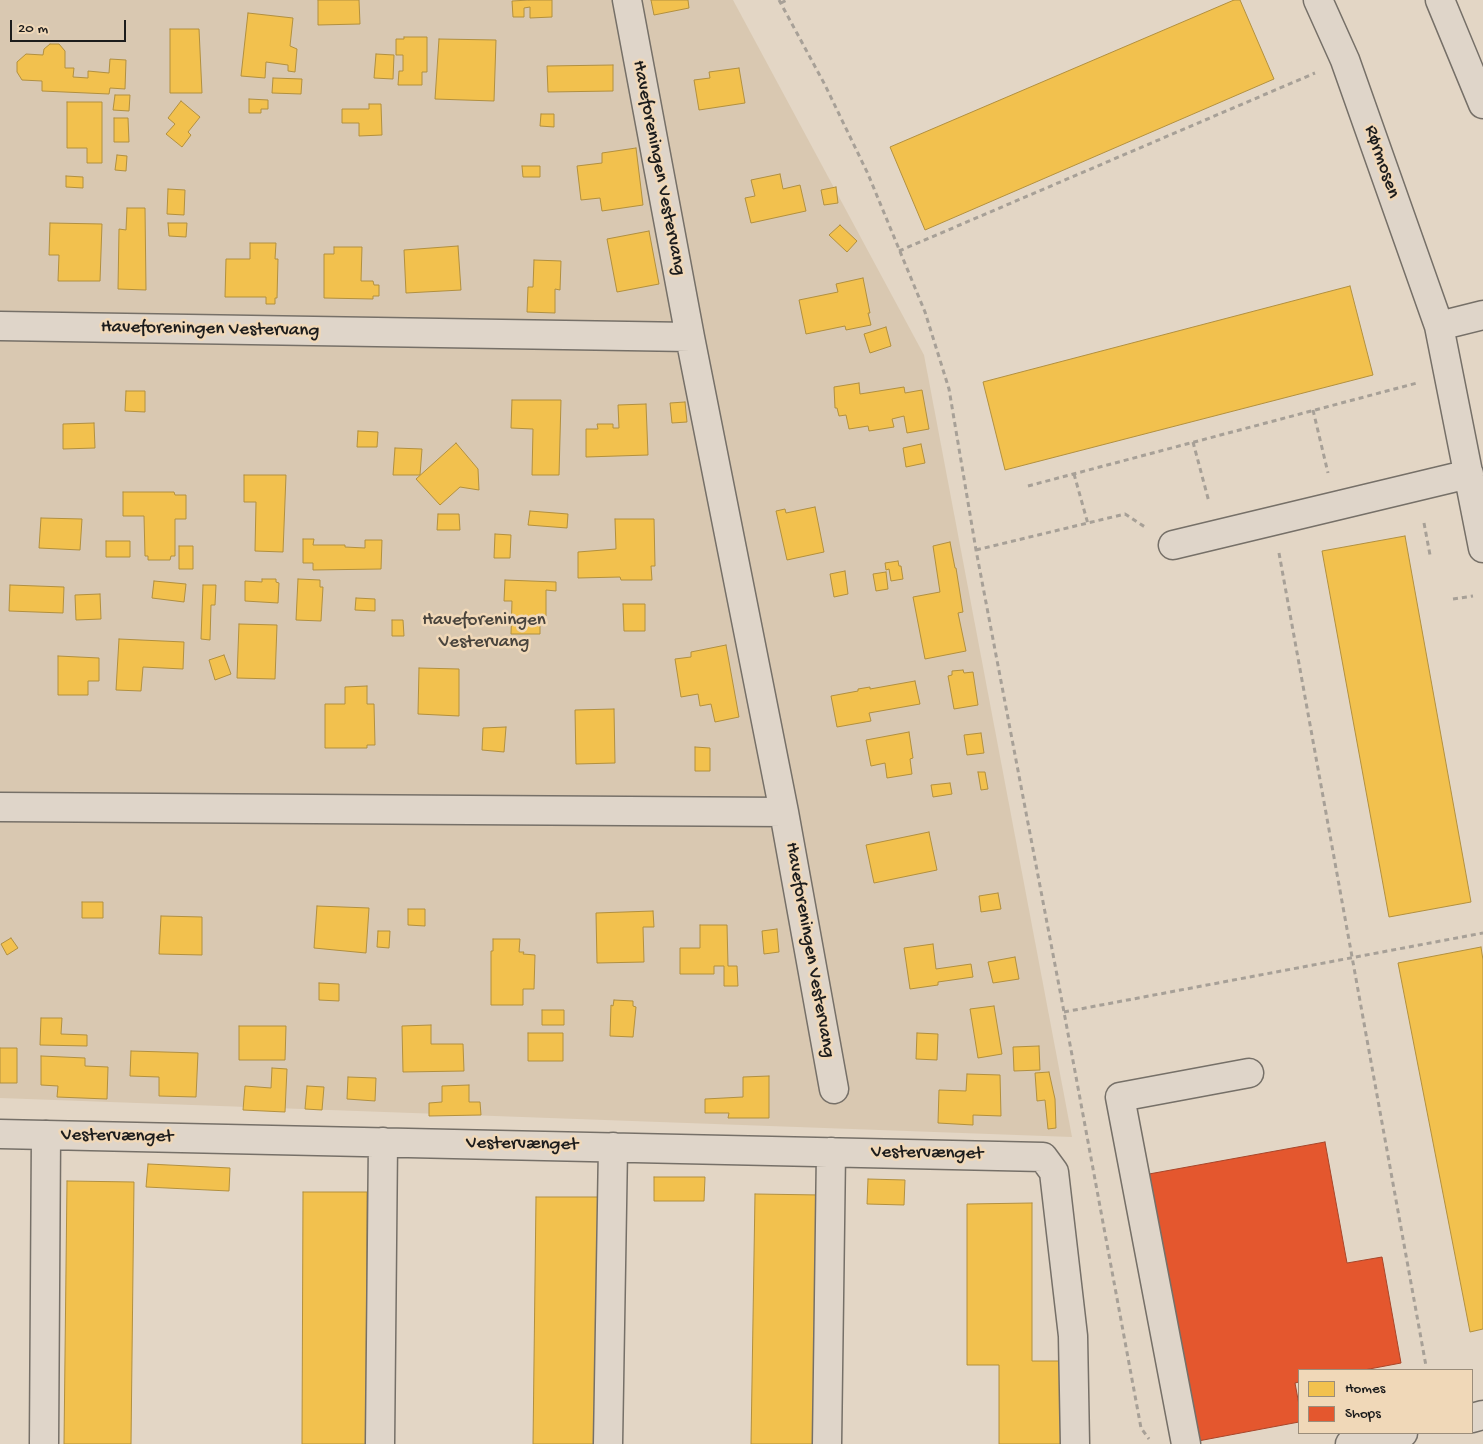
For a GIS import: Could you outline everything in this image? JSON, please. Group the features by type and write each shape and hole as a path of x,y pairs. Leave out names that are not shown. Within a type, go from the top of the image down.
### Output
{"street":[{"name":"Haveforeningen Vestervang","path":"627,0 690,337 784,812 834,1089"},
{"name":"Rørmosen","path":"1318,0 1345,60 1439,326 1483,548"},
{"path":"1440,0 1483,104"},
{"path":"1439,326 1483,315"},
{"name":"Haveforeningen Vestervang","path":"0,326 690,337"},
{"path":"1173,545 1469,474"},
{"path":"0,807 784,812"},
{"path":"1186,1444 1120,1097 1249,1073"},
{"name":"Vestervænget","path":"0,1134 1043,1157 1054,1172 1073,1336 1075,1444"},
{"path":"44,1444 46,1135"},
{"path":"380,1444 383,1142"},
{"path":"608,1444 614,1147"},
{"path":"827,1444 831,1152"},
{"path":"1350,1444 1397,1434"}],"path":[{"path":"787,0 780,2 825,85 868,174 925,312 949,389 976,550 1141,1428 1152,1444"},
{"path":"899,251 1345,60"},
{"path":"1028,486 1449,374"},
{"path":"1313,410 1336,506"},
{"path":"1194,442 1218,534"},
{"path":"1074,474 1088,524"},
{"path":"976,550 1125,514 1173,545"},
{"path":"1274,521 1426,1366"},
{"path":"1424,523 1430,555"},
{"path":"1453,599 1473,596"},
{"path":"1064,1012 1483,933"}],"green space":[{"name":"Haveforeningen Vestervang","path":"0,0 733,0 924,355 1072,1137 0,1098"}],"building: Homes":[{"path":"318,0 359,0 360,24 318,25"},
{"path":"552,0 552,17 530,18 530,7 524,8 524,17 513,17 512,1"},
{"path":"651,0 688,0 689,8 654,15"},
{"path":"1234,0 1240,0 1274,79 925,230 890,147"},
{"path":"248,13 293,18 290,46 297,49 295,72 288,71 288,65 266,62 265,78 241,76"},
{"path":"170,29 199,29 202,93 170,93"},
{"path":"404,37 427,37 427,72 422,72 422,85 398,85 399,71 403,71 403,55 396,55 396,39 404,39"},
{"path":"439,39 496,40 494,101 435,99"},
{"path":"50,44 59,44 65,51 65,68 74,68 73,77 88,78 88,71 109,73 110,59 126,60 125,89 110,88 109,94 42,91 42,81 22,80 17,72 17,62 26,54 43,55 44,49"},
{"path":"376,54 394,55 393,79 374,78"},
{"path":"613,65 613,91 548,92 547,66"},
{"path":"739,68 745,103 699,110 694,80 710,78 709,72"},
{"path":"273,78 302,79 301,94 272,93"},
{"path":"115,95 130,95 129,111 113,110"},
{"path":"249,99 268,100 268,109 261,109 261,113 249,113"},
{"path":"181,101 200,117 188,132 191,135 182,147 166,134 175,124 168,118"},
{"path":"67,102 102,102 102,163 87,163 87,148 67,148"},
{"path":"369,104 381,104 382,135 359,136 359,123 342,123 342,109 369,109"},
{"path":"541,114 554,114 554,127 540,126"},
{"path":"114,118 128,118 129,142 114,142"},
{"path":"636,148 643,205 602,211 600,198 581,200 577,166 602,163 602,153"},
{"path":"117,155 127,156 126,171 115,170"},
{"path":"522,166 540,166 540,177 523,177"},
{"path":"780,174 783,189 800,185 806,211 751,223 745,198 755,196 751,180"},
{"path":"66,176 83,177 83,188 66,187"},
{"path":"836,187 838,203 824,205 821,190"},
{"path":"168,189 185,190 184,215 167,214"},
{"path":"127,208 145,208 146,290 118,289 119,229 126,230"},
{"path":"50,223 102,224 100,281 58,281 59,255 49,255"},
{"path":"168,223 187,223 186,237 169,236"},
{"path":"840,225 857,241 847,252 829,235"},
{"path":"649,231 659,284 617,292 607,239"},
{"path":"250,243 276,243 275,259 278,259 277,298 275,298 275,304 266,304 266,297 225,297 226,259 250,259"},
{"path":"458,246 461,290 406,293 404,250"},
{"path":"334,247 362,247 361,281 373,281 374,285 379,285 379,296 373,296 373,299 324,298 324,254 334,254"},
{"path":"534,260 561,261 560,290 555,289 555,313 527,312 528,287 533,287"},
{"path":"863,278 871,325 846,330 845,326 806,334 799,300 838,292 836,284"},
{"path":"1350,286 1373,375 1005,470 983,382"},
{"path":"886,327 891,346 870,353 864,334"},
{"path":"859,383 860,394 904,387 905,393 922,390 929,429 907,433 904,416 892,419 894,427 869,431 868,426 849,429 846,415 839,416 837,408 835,408 834,387"},
{"path":"126,391 145,391 145,412 125,411"},
{"path":"512,400 561,400 559,475 532,475 533,429 511,428"},
{"path":"685,402 687,422 672,423 670,403"},
{"path":"646,404 648,455 586,457 586,429 598,429 597,424 613,424 613,428 619,428 618,405"},
{"path":"94,423 95,448 63,449 63,424"},
{"path":"358,431 378,432 377,447 357,447"},
{"path":"456,443 478,469 479,490 460,487 440,505 416,479"},
{"path":"921,444 925,463 906,467 903,448"},
{"path":"395,448 422,449 420,475 393,475"},
{"path":"244,475 286,475 283,552 255,551 256,502 244,502"},
{"path":"123,492 174,492 175,495 186,495 186,519 175,519 175,556 171,556 170,560 148,560 148,556 145,556 144,516 123,516"},
{"path":"815,507 824,552 787,560 776,511 785,509 786,513"},
{"path":"530,511 568,514 567,528 528,525"},
{"path":"438,514 459,514 460,530 437,530"},
{"path":"41,518 82,519 80,550 39,548"},
{"path":"615,519 654,519 655,566 651,566 652,580 621,580 620,577 578,578 578,552 616,549"},
{"path":"495,534 511,535 510,558 494,558"},
{"path":"1405,536 1471,902 1389,917 1322,551"},
{"path":"303,539 314,539 313,545 345,545 345,547 365,548 365,540 382,540 381,569 313,570 313,563 303,563"},
{"path":"106,541 130,541 130,557 106,557"},
{"path":"950,542 963,612 958,613 966,651 925,659 913,597 940,592 933,546"},
{"path":"179,546 193,546 193,569 179,569"},
{"path":"898,561 899,566 901,566 903,579 891,581 889,569 886,570 885,563"},
{"path":"845,571 848,594 834,597 830,574"},
{"path":"886,572 888,589 876,591 873,574"},
{"path":"262,579 276,579 276,582 279,583 278,603 245,601 245,581 262,582"},
{"path":"298,579 320,580 320,587 323,587 321,621 296,620"},
{"path":"505,580 556,582 556,591 546,590 546,616 540,616 540,634 511,634 512,601 504,601"},
{"path":"154,581 186,584 184,602 152,598"},
{"path":"10,585 64,587 63,613 9,611"},
{"path":"203,585 216,585 215,605 211,605 210,640 201,639"},
{"path":"100,594 101,619 76,620 75,595"},
{"path":"356,598 375,599 375,611 355,610"},
{"path":"623,604 645,604 645,631 624,631"},
{"path":"392,620 403,620 404,636 392,636"},
{"path":"239,624 277,625 275,679 237,678"},
{"path":"119,639 184,642 183,669 143,667 141,691 116,690"},
{"path":"726,645 739,717 715,722 711,704 700,706 698,694 681,697 675,659 691,657 691,652"},
{"path":"224,655 231,674 215,680 209,660"},
{"path":"58,656 99,658 99,681 88,681 88,695 58,695"},
{"path":"419,668 459,669 459,716 418,714"},
{"path":"963,670 964,673 973,672 978,705 954,709 948,676 952,675 952,671"},
{"path":"915,681 920,704 869,713 871,721 837,727 831,696 858,691 858,689 870,687 870,689"},
{"path":"367,686 367,704 374,704 375,745 367,745 367,748 325,748 325,704 345,704 345,687"},
{"path":"614,709 615,763 576,764 575,710"},
{"path":"506,727 504,752 482,750 483,728"},
{"path":"909,732 913,758 910,759 912,774 887,778 885,763 871,766 866,740"},
{"path":"981,733 984,753 967,755 964,735"},
{"path":"695,747 710,748 710,771 695,771"},
{"path":"978,772 985,772 988,789 981,790"},
{"path":"950,783 952,794 933,797 931,785"},
{"path":"929,832 937,870 874,883 866,845"},
{"path":"998,893 1001,909 981,912 979,896"},
{"path":"82,902 103,902 103,918 82,918"},
{"path":"317,906 369,908 366,953 314,948"},
{"path":"408,909 425,909 425,926 408,925"},
{"path":"653,911 654,927 643,927 644,962 597,963 596,913"},
{"path":"161,916 202,917 202,955 159,954"},
{"path":"700,925 727,925 728,966 737,966 738,986 724,986 724,966 714,966 714,974 680,974 680,948 700,948"},
{"path":"777,929 779,952 764,954 762,931"},
{"path":"378,931 390,931 389,948 377,947"},
{"path":"11,938 18,948 7,955 1,944"},
{"path":"493,939 520,939 519,952 535,955 534,989 523,989 523,1005 491,1005 491,951 493,951"},
{"path":"933,944 936,969 971,964 973,977 938,982 938,985 910,989 904,948"},
{"path":"1481,947 1483,960 1483,1329 1470,1332 1398,963"},
{"path":"1015,957 1019,979 993,983 988,962"},
{"path":"319,983 339,984 339,1001 319,1000"},
{"path":"614,1000 633,1001 633,1006 636,1007 633,1037 610,1036 611,1005 613,1006"},
{"path":"994,1006 1002,1054 978,1058 970,1009"},
{"path":"542,1010 564,1010 564,1025 542,1025"},
{"path":"41,1018 62,1018 61,1034 87,1035 87,1046 40,1045"},
{"path":"431,1025 431,1044 463,1044 464,1071 403,1072 402,1026"},
{"path":"239,1026 286,1026 285,1060 239,1060"},
{"path":"528,1033 563,1033 563,1061 528,1061"},
{"path":"917,1033 938,1034 937,1060 916,1059"},
{"path":"1039,1046 1040,1070 1014,1071 1013,1047"},
{"path":"0,1048 17,1048 17,1083 0,1083"},
{"path":"131,1051 198,1053 196,1097 159,1096 159,1077 130,1076"},
{"path":"41,1056 85,1058 85,1066 108,1067 107,1099 57,1097 58,1086 41,1085"},
{"path":"272,1068 287,1069 285,1112 243,1110 245,1086 271,1088"},
{"path":"1049,1072 1055,1099 1056,1128 1048,1129 1045,1100 1037,1101 1035,1073"},
{"path":"967,1074 1000,1075 1001,1116 973,1115 973,1125 938,1123 939,1090 966,1091"},
{"path":"769,1076 769,1118 728,1118 729,1113 705,1113 705,1099 743,1097 743,1077"},
{"path":"348,1077 376,1078 375,1101 347,1099"},
{"path":"469,1085 469,1102 480,1102 481,1115 429,1116 429,1103 442,1102 442,1086"},
{"path":"307,1086 324,1087 322,1110 305,1109"},
{"path":"148,1164 230,1168 229,1191 146,1187"},
{"path":"654,1177 705,1177 704,1201 654,1201"},
{"path":"868,1179 905,1180 904,1205 867,1204"},
{"path":"67,1181 134,1182 131,1444 64,1444"},
{"path":"303,1192 367,1192 366,1444 302,1444"},
{"path":"755,1194 820,1195 817,1444 751,1444"},
{"path":"536,1197 598,1197 595,1444 533,1444"},
{"path":"1032,1203 1032,1361 1060,1361 1061,1444 999,1444 999,1365 967,1365 967,1204"}],"building: Shops":[{"path":"1325,1142 1347,1263 1382,1257 1401,1363 1369,1369 1298,1369 1298,1382 1295,1383 1298,1400 1298,1422 1198,1441 1149,1174"}]}
